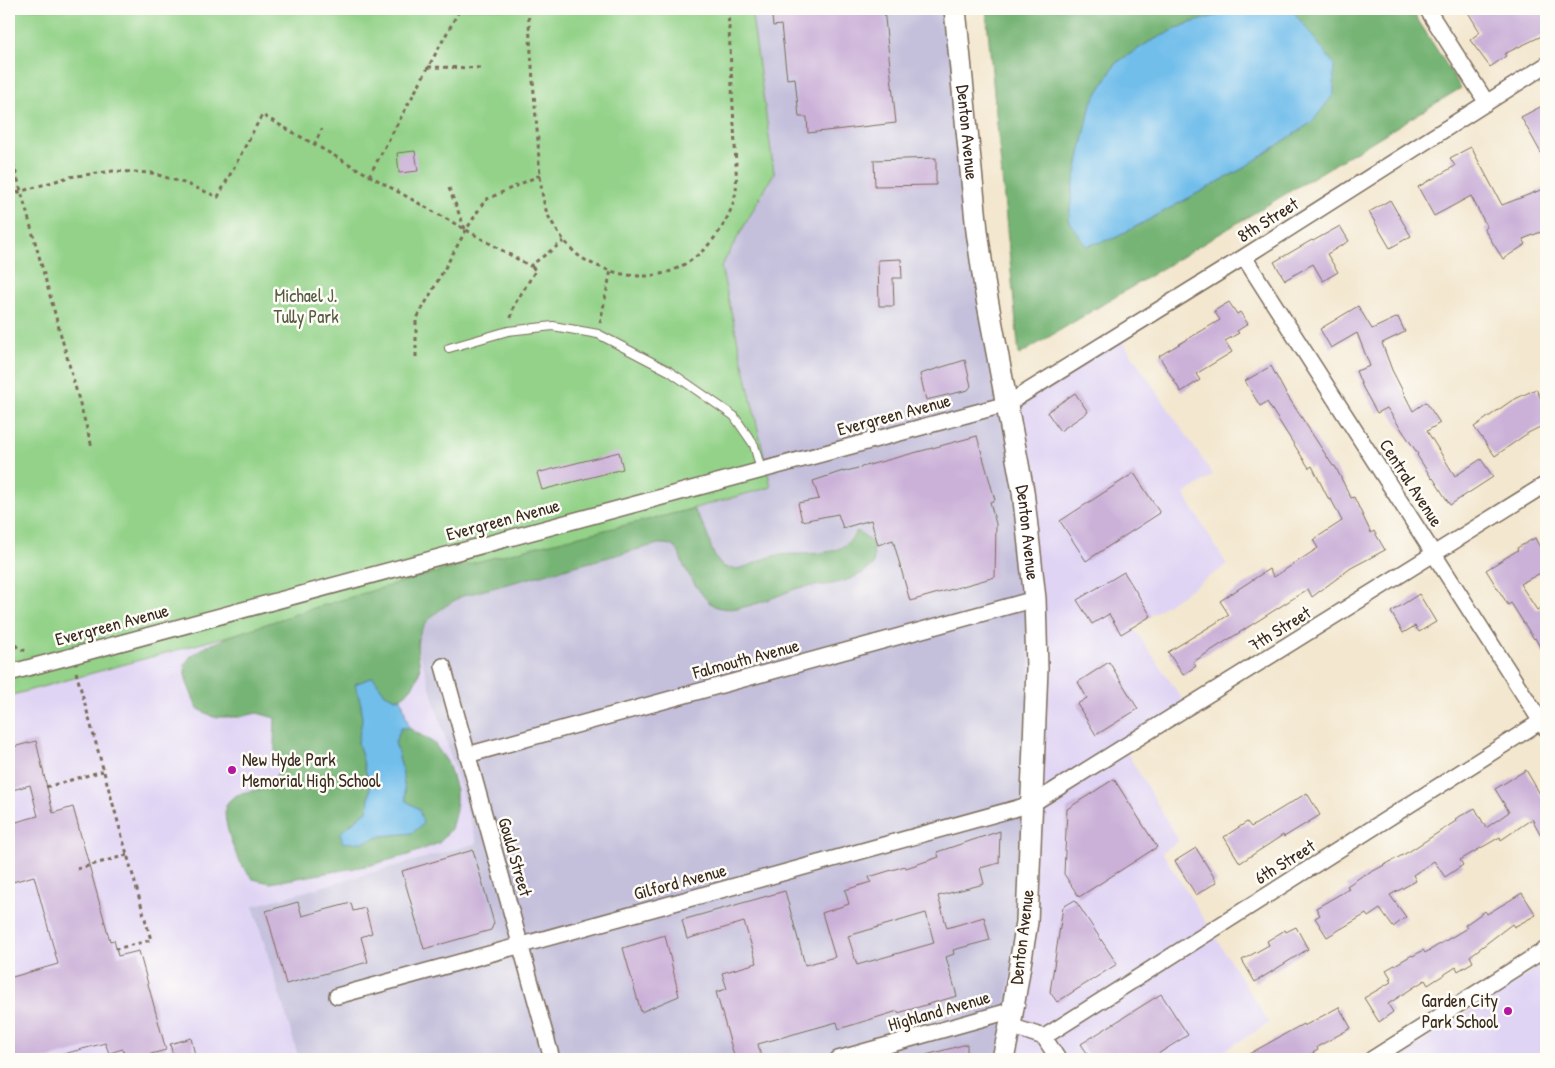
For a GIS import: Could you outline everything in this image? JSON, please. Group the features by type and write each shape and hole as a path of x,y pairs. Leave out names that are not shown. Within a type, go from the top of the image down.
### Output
{"main road":[{"name":"Denton Avenue","path":"955,9 978,240 985,288 1024,491 1035,599 1037,668 1027,922 1012,1018 1003,1059"}],"street":[{"path":"1427,9 1487,103"},
{"name":"8th Street","path":"1007,404 1244,257 1546,65"},
{"name":"Central Avenue","path":"1244,257 1545,723"},
{"name":"Evergreen Avenue","path":"9,672 1007,404"},
{"name":"7th Street","path":"1032,804 1435,555 1546,484"},
{"name":"Falmouth Avenue","path":"467,755 1035,599"},
{"name":"Gould Street","path":"444,666 552,1059"},
{"name":"6th Street","path":"1044,1037 1545,723"},
{"name":"Gilford Avenue","path":"337,996 1032,804"},
{"path":"1372,1059 1546,949"},
{"path":"1012,1018 1044,1037 1058,1059"},
{"name":"Highland Avenue","path":"838,1059 1012,1018"}],"lane":[{"path":"449,348 508,331 553,326 598,334 669,371 734,416 754,445 761,470"}],"path":[{"path":"369,176 460,9"},
{"path":"528,9 540,175 548,217 564,241 586,261 621,274 647,276 673,270 695,257 717,236 730,212 736,191 736,165 728,9"},
{"path":"428,67 484,68"},
{"path":"9,195 69,178 113,171 152,173 188,184 218,197 262,115 536,270 514,305 508,331"},
{"path":"314,145 322,129"},
{"path":"9,148 92,447"},
{"path":"416,357 416,320 466,230 485,200 540,175"},
{"path":"449,188 466,230"},
{"path":"530,266 564,241"},
{"path":"598,334 611,270"},
{"path":"9,630 14,645 20,650 30,652"},
{"path":"76,672 151,940 116,949"},
{"path":"46,786 104,771"},
{"path":"77,869 127,855"}],"shaded area":[{"path":"751,9 949,9 1017,489 1030,664 1019,922 998,1059 299,1059 253,906 477,843 400,589 771,487 721,267 774,173"},
{"path":"1119,336 1213,475 1184,494 1227,565 1133,627 1189,709 1125,749 1179,841 1162,852 1269,1023 1211,1059 1003,1059 1007,404"},
{"name":"New Hyde Park Memorial High School","path":"400,589 477,843 254,906 299,1059 9,1059 9,696"},
{"name":"Garden City Park School","path":"1546,962 1546,1059 1395,1059"}],"green space":[{"name":"Michael J. Tully Park","path":"9,9 751,9 774,173 721,267 771,487 9,696"},
{"path":"986,9 1239,9 1187,24 1149,42 1116,63 1091,104 1072,191 1069,220 1115,238 1242,169 1312,122 1294,12 1262,9 1411,9 1461,88 1019,355"},
{"path":"693,509 708,536 716,559 723,566 729,568 742,568 774,556 814,554 838,549 844,546 857,531 867,538 872,545 874,554 873,565 857,576 844,581 798,588 741,608 729,609 719,608 710,603 699,591 676,548 670,545 658,544 462,596 436,613 425,625 418,639 417,646 419,674 405,695 396,699 385,694 373,677 355,684 361,704 362,720 358,742 370,787 368,810 349,825 364,842 382,836 412,833 419,809 406,801 402,768 395,742 401,728 409,728 434,743 448,763 456,790 456,810 451,829 439,843 408,855 371,865 270,883 253,879 233,848 225,813 228,802 232,798 242,793 268,789 276,778 278,771 274,743 275,718 257,713 239,717 213,717 197,708 186,680 185,664 191,656 203,648 230,636 408,580 538,546"}],"water":[{"path":"1239,9 1294,12 1334,64 1334,94 1312,122 1242,169 1115,238 1086,246 1069,220 1072,191 1091,104 1116,63 1149,42 1187,24"},
{"path":"373,677 385,694 396,699 401,698 409,728 401,728 395,742 402,768 406,801 419,809 423,824 412,833 382,836 364,842 343,843 340,833 368,810 370,787 358,742 362,720 361,704 355,684"}],"building":[{"path":"771,9 884,9 896,123 808,133 807,117 799,117 795,78 787,79 781,25 773,26"},
{"path":"1466,9 1546,9 1546,34 1504,54 1506,56 1490,67 1470,40 1480,32"},
{"path":"1542,106 1546,114 1546,162 1521,117"},
{"path":"1471,147 1502,205 1546,188 1546,230 1523,239 1526,244 1503,259 1484,229 1487,227 1471,196 1434,216 1418,187 1455,166 1450,158"},
{"path":"415,151 418,171 399,173 397,153"},
{"path":"936,158 936,185 875,186 874,160"},
{"path":"1390,200 1411,236 1390,248 1369,212"},
{"path":"1340,226 1349,241 1327,254 1338,272 1323,281 1313,264 1285,280 1274,262"},
{"path":"901,259 902,278 893,278 894,306 879,306 878,260"},
{"path":"1229,302 1237,314 1240,312 1248,324 1237,331 1239,333 1225,341 1232,352 1196,374 1200,380 1181,392 1159,356 1220,320 1214,311"},
{"path":"1358,306 1372,329 1398,317 1405,332 1382,343 1392,370 1413,411 1426,402 1440,423 1427,431 1455,476 1481,459 1493,477 1450,505 1387,408 1377,413 1363,388 1356,371 1370,366 1357,333 1331,348 1320,329"},
{"path":"965,360 971,386 968,390 926,400 920,374"},
{"path":"1271,366 1285,392 1333,466 1335,466 1351,498 1354,497 1371,533 1374,531 1385,550 1351,568 1312,597 1308,589 1193,662 1196,666 1183,675 1168,652 1229,615 1220,601 1269,569 1274,577 1318,548 1313,540 1342,521 1312,466 1309,468 1267,402 1260,406 1245,381"},
{"path":"1536,389 1546,409 1546,424 1528,433 1495,456 1474,427 1511,401"},
{"path":"1075,393 1088,412 1060,431 1047,412"},
{"path":"977,436 995,500 990,502 996,524 995,577 910,601 893,540 878,545 871,520 843,528 838,514 802,521 798,503 819,499 813,481 843,471"},
{"path":"619,452 623,469 542,490 537,473"},
{"path":"1134,473 1160,513 1086,561 1060,521"},
{"path":"1535,538 1546,559 1546,570 1520,584 1537,610 1546,604 1546,658 1535,638 1511,603 1508,605 1486,570"},
{"path":"1124,572 1151,616 1121,634 1109,614 1092,624 1077,600"},
{"path":"1419,594 1436,622 1419,632 1415,626 1403,633 1391,612"},
{"path":"1109,662 1138,709 1096,735 1077,704 1087,698 1078,682"},
{"path":"36,741 53,813 73,807 110,941 114,940 118,956 139,951 166,1050 126,1059 123,1049 109,1053 105,1043 45,1059 9,1059 9,978 58,964 34,876 9,883 9,824 38,816 30,785 9,791 9,748"},
{"path":"1526,770 1546,804 1546,844 1532,819 1501,840 1500,837 1460,860 1463,865 1445,877 1434,861 1413,875 1416,881 1390,895 1406,917 1393,927 1380,909 1368,917 1366,914 1327,937 1315,918 1320,915 1316,908 1349,889 1347,886 1365,874 1410,851 1456,821 1455,819 1475,808 1486,828 1509,812 1495,789"},
{"path":"1114,779 1157,847 1079,897 1064,874 1067,809"},
{"path":"1307,793 1320,815 1284,837 1283,835 1240,863 1224,837 1247,822 1251,827"},
{"path":"1000,831 999,863 980,868 984,884 938,896 947,928 984,917 990,940 953,950 954,954 946,957 957,996 839,1029 837,1022 758,1044 761,1057 735,1059 716,992 727,989 722,973 757,963 744,922 687,939 682,920 785,891 805,965 835,957 822,913 849,904 845,890 871,882 869,877 905,866 906,868 939,857 937,852","holes":["926,913 934,943 857,965 848,936"]},
{"path":"1196,848 1217,882 1196,895 1175,861"},
{"path":"473,850 494,923 491,930 424,949 402,871"},
{"path":"1522,893 1536,915 1514,927 1512,924 1470,956 1473,962 1458,971 1456,967 1428,985 1425,980 1388,1004 1393,1012 1379,1022 1364,998 1391,982 1389,979 1391,978 1386,970 1423,950 1425,953 1467,928 1465,925 1485,911 1487,914"},
{"path":"1075,900 1117,964 1057,1002 1050,992 1063,907"},
{"path":"298,902 302,916 351,903 353,911 365,908 372,933 361,937 368,962 286,984 266,911"},
{"path":"1296,927 1308,949 1255,982 1242,960 1269,945 1267,941 1285,930 1286,932"},
{"path":"665,935 679,996 641,1012 623,948"},
{"path":"1161,994 1188,1035 1150,1059 1091,1059 1081,1044"},
{"path":"1339,1007 1351,1028 1317,1047 1318,1050 1302,1059 1240,1059 1303,1024 1304,1026"},
{"path":"191,1038 195,1055 174,1059 170,1044"},
{"path":"967,1044 967,1059 926,1059 926,1055"}],"place":[{"name":"New Hyde Park Memorial High School","path":"232,770"},
{"name":"Garden City Park School","path":"1508,1011"}]}
